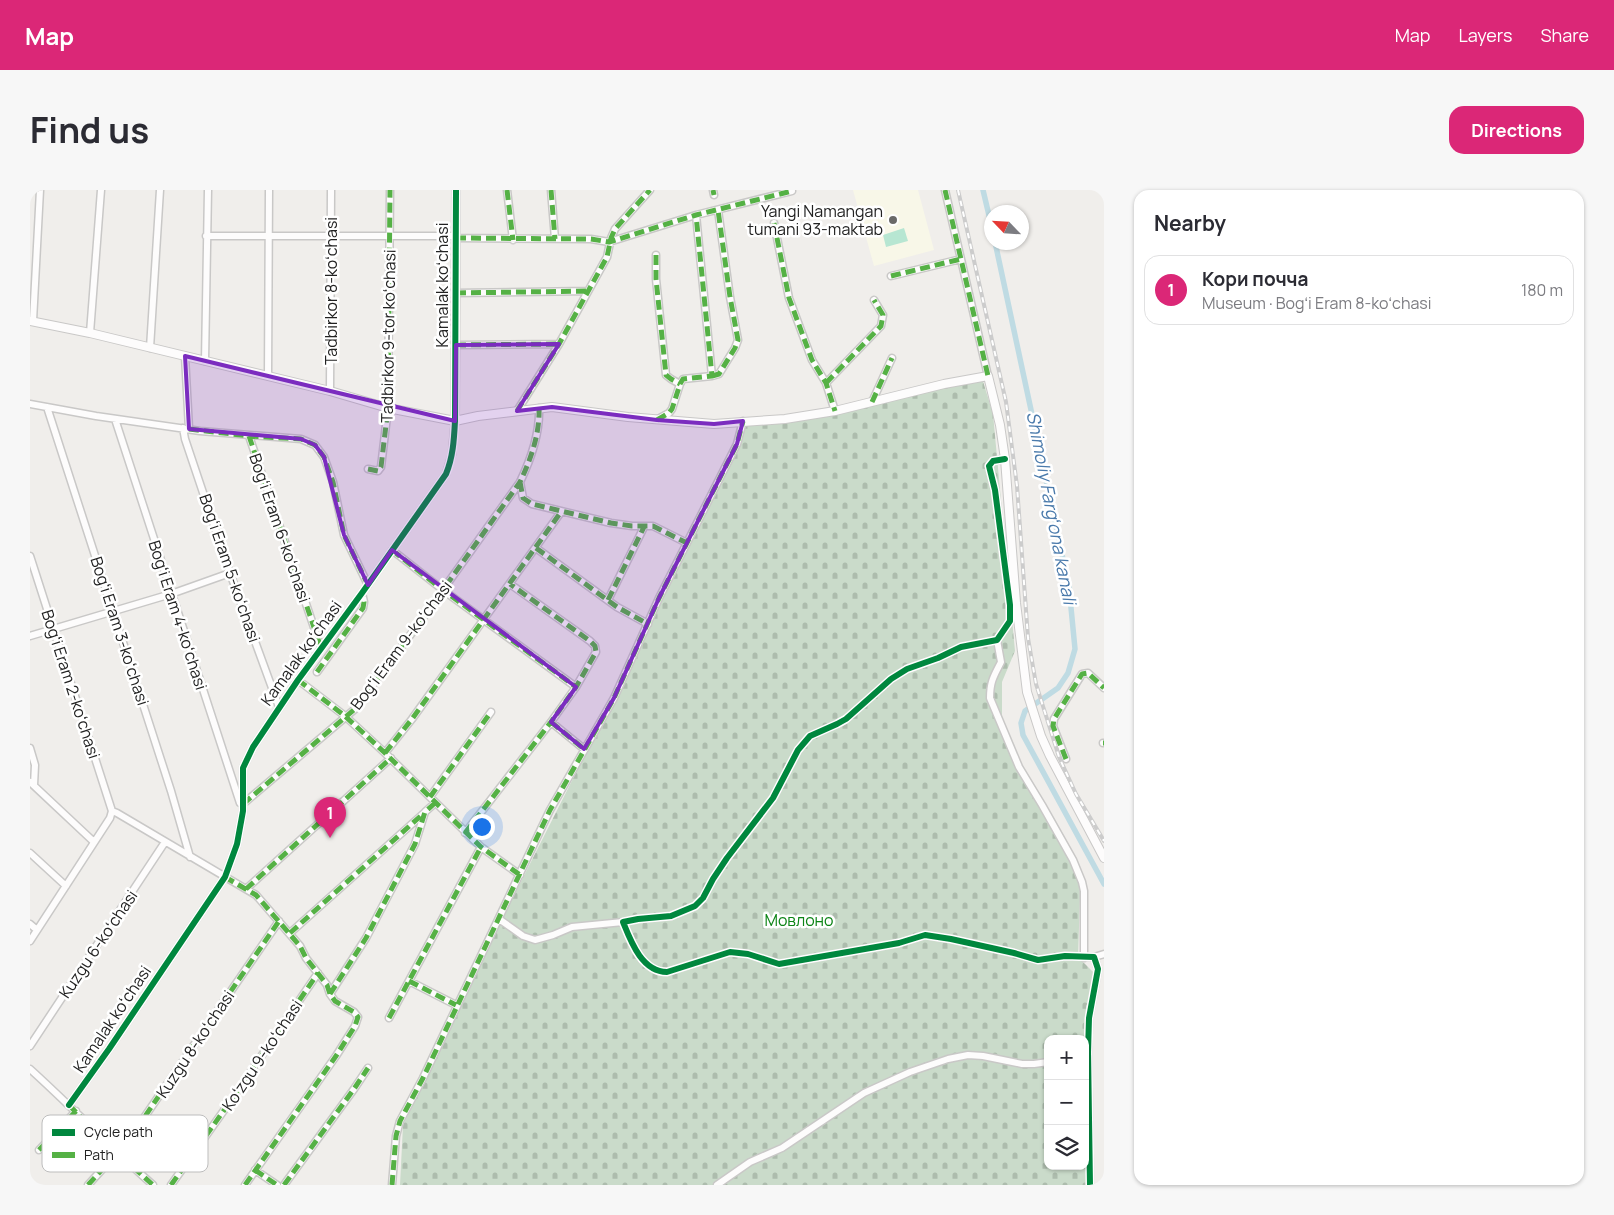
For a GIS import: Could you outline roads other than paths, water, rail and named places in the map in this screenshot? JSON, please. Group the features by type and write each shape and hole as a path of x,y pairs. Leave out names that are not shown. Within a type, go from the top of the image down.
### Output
{"street":[{"path":"40,190 31,321 90,333 330,391 388,408 455,421 517,410 552,407 657,420 714,424 785,419 835,411 944,384 988,376"},
{"path":"90,333 101,190"},
{"path":"150,348 160,190"},
{"path":"205,361 208,190"},
{"path":"268,376 270,190"},
{"name":"Tadbirkor 8-koʻchasi","path":"330,391 331,190"},
{"name":"Tadbirkor 9-tor koʻchasi","path":"368,469 378,470 381,466 388,408 390,190"},
{"name":"Kamalak koʻchasi","path":"69,1105 225,877 237,844 243,808 243,768 253,746 446,474 452,454 455,421 456,190"},
{"path":"507,190 513,240"},
{"path":"551,190 555,239"},
{"path":"517,410 559,344 607,257 615,229 650,190"},
{"path":"944,190 1000,425 1005,459 1016,603 1027,692 1050,756 1104,858"},
{"path":"206,236 390,236 513,240 591,239 610,242 696,215 792,191"},
{"path":"657,420 670,412 680,384 686,378 719,374 736,348 738,340 718,210"},
{"path":"696,215 712,376"},
{"path":"774,222 789,298 812,360 826,383 835,411"},
{"path":"656,255 656,279 666,375 680,384"},
{"path":"891,276 961,259"},
{"path":"456,293 588,291"},
{"path":"826,383 881,326 883,315 874,300"},
{"path":"456,345 559,344"},
{"name":"Bogʻi Eram 5-koʻchasi","path":"184,356 186,428 230,573 279,707"},
{"path":"872,402 892,358"},
{"path":"30,404 115,419 249,436 301,439 314,445 320,451 333,482 344,535 368,585"},
{"name":"Bogʻi Eram 3-koʻchasi","path":"47,407 114,610 185,835 190,857"},
{"name":"Bogʻi Eram 9-koʻchasi","path":"520,875 465,834 430,797 345,716 354,708 443,590 520,482 535,442 539,421 539,408"},
{"name":"Bogʻi Eram 4-koʻchasi","path":"115,419 171,594 243,808"},
{"path":"392,1185 396,1136 400,1121 550,810 614,698 687,543 737,444 743,421"},
{"name":"Bogʻi Eram 6-koʻchasi","path":"249,436 321,648"},
{"path":"499,919 523,936 535,940 572,928 671,916 695,906 703,898 713,879 773,798 798,750 810,736 846,719 891,679 907,669 938,658 961,647 997,640 1008,625 1010,611 995,490 989,466 993,462 1005,459"},
{"path":"520,482 521,493 526,502 611,523 658,527 687,543"},
{"path":"246,889 388,756 561,512"},
{"path":"608,600 644,527"},
{"path":"536,548 608,600 648,624"},
{"path":"392,550 443,590 576,687"},
{"name":"Bogʻi Eram 2-koʻchasi","path":"30,556 112,812"},
{"path":"30,636 171,594 230,573"},
{"path":"465,834 551,722 595,656 595,646 510,584"},
{"path":"317,672 363,608 362,593"},
{"path":"997,640 1001,662 993,676 990,686 990,698 1019,767 1042,805 1082,882 1084,891 1084,958"},
{"path":"1066,759 1053,726 1057,713 1082,674 1088,673 1104,688"},
{"path":"243,808 345,716 298,680"},
{"path":"430,797 491,712"},
{"path":"551,722 584,749"},
{"path":"30,748 35,765 32,783 94,842"},
{"path":"290,933 435,803"},
{"path":"30,941 110,818 112,812 117,813 256,895 290,933 327,985 335,1001 354,1012 358,1017 355,1026 289,1125 245,1185"},
{"path":"330,994 366,938 415,844 425,812"},
{"name":"Kuzgu 6-koʻchasi","path":"30,1046 165,842"},
{"path":"389,1018 481,847"},
{"path":"30,853 66,886"},
{"name":"Kuzgu 8-koʻchasi","path":"146,1115 279,921"},
{"path":"622,922 637,952 648,965 660,972 667,972 730,952 748,954 779,964 899,943 925,935 951,939 1038,960 1065,956 1084,958 1104,954"},
{"path":"30,924 37,930"},
{"path":"1088,1035 1089,1018 1098,969 1094,957"},
{"name":"Koʻzgu 9-koʻchasi","path":"208,1133 318,973"},
{"path":"409,981 456,1005"},
{"path":"717,1185 750,1162 782,1148 864,1093 948,1058 968,1055 1022,1064 1044,1063"},
{"path":"284,1185 368,1068"},
{"path":"30,1069 80,1115"},
{"path":"1088,1080 1090,1185"},
{"path":"72,1115 76,1111"},
{"path":"39,1150 42,1147"},
{"path":"255,1170 276,1185"},
{"name":"Kuzgu 8-koʻchasi","path":"88,1185 100,1172"},
{"path":"138,1172 153,1185"},
{"name":"Koʻzgu 9-koʻchasi","path":"171,1185 180,1172"}],"waterway":[{"name":"Shimoliy Fargʻona kanali","path":"983,190 987,205"},
{"name":"Shimoliy Fargʻona kanali","path":"997,250 1069,587 1075,649 1068,673 1058,688 1025,711 1021,723 1023,735 1104,884"}],"railway":[{"path":"958,190 1006,402 1017,486 1028,638 1036,684 1059,757 1076,794 1104,841"}],"place":[{"name":"Yangi Namangan tumani 93-maktab","path":"893,220"},
{"name":"Кори почча","path":"330,838"}],"park label":[{"name":"Мовлоно","path":"799,920"}]}
